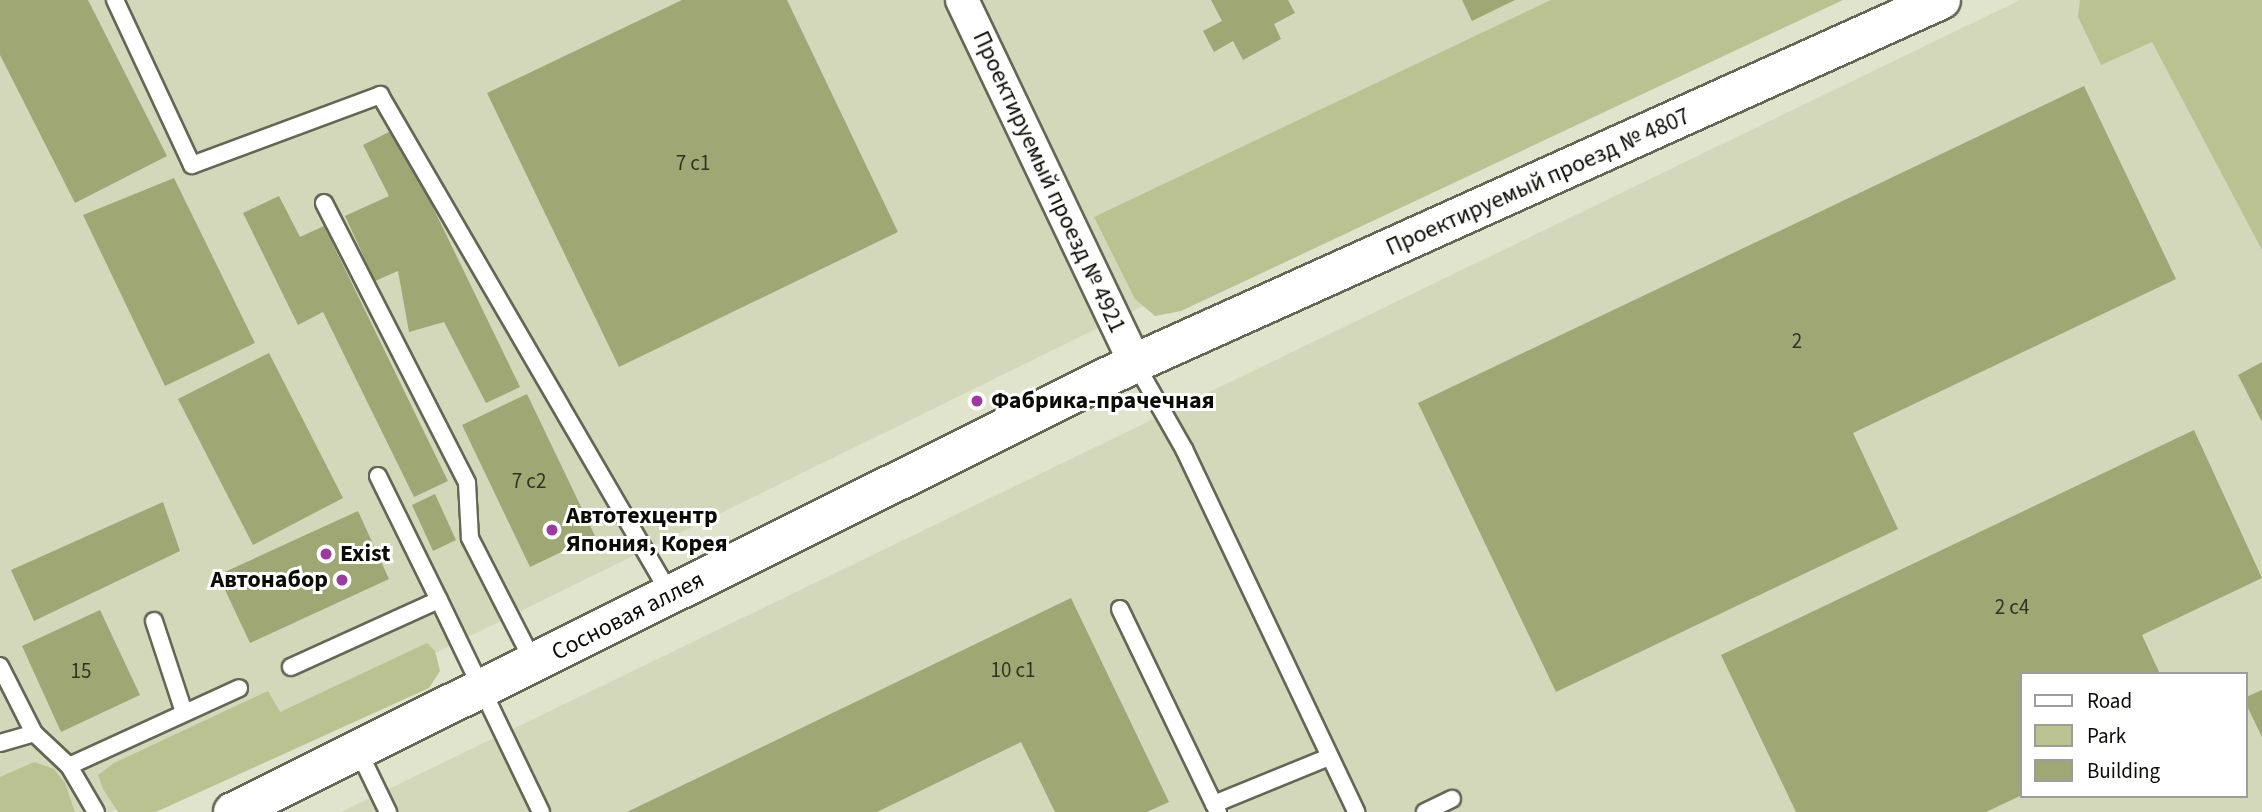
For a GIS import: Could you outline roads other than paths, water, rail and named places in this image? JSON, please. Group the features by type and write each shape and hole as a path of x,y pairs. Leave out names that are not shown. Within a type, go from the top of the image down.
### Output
{"main road":[{"name":"Проектируемый проезд № 4807","path":"1135,363 1941,0"},
{"name":"Сосновая аллея","path":"233,812 1135,363"}],"street":[{"name":"Проектируемый проезд № 4921","path":"962,0 1135,363"}],"lane":[{"path":"115,0 192,165 380,95 670,594"},
{"path":"324,203 467,483 470,538 534,663"},
{"path":"1135,363 1184,449 1356,812"},
{"path":"378,476 541,812"},
{"path":"291,667 439,600"},
{"path":"1120,609 1216,808 1329,757"},
{"path":"153,621 184,712"},
{"path":"0,666 34,733 69,766 96,812"},
{"path":"69,766 239,688"},
{"path":"0,743 34,733"},
{"path":"358,750 388,812"},
{"path":"1425,812 1452,799"}],"place":[{"name":"Фабрика-прачечная","path":"977,401"},
{"name":"Автотехцентр Япония, Корея","path":"552,530"},
{"name":"Exist","path":"326,554"},
{"name":"Автонабор","path":"342,580"}]}
